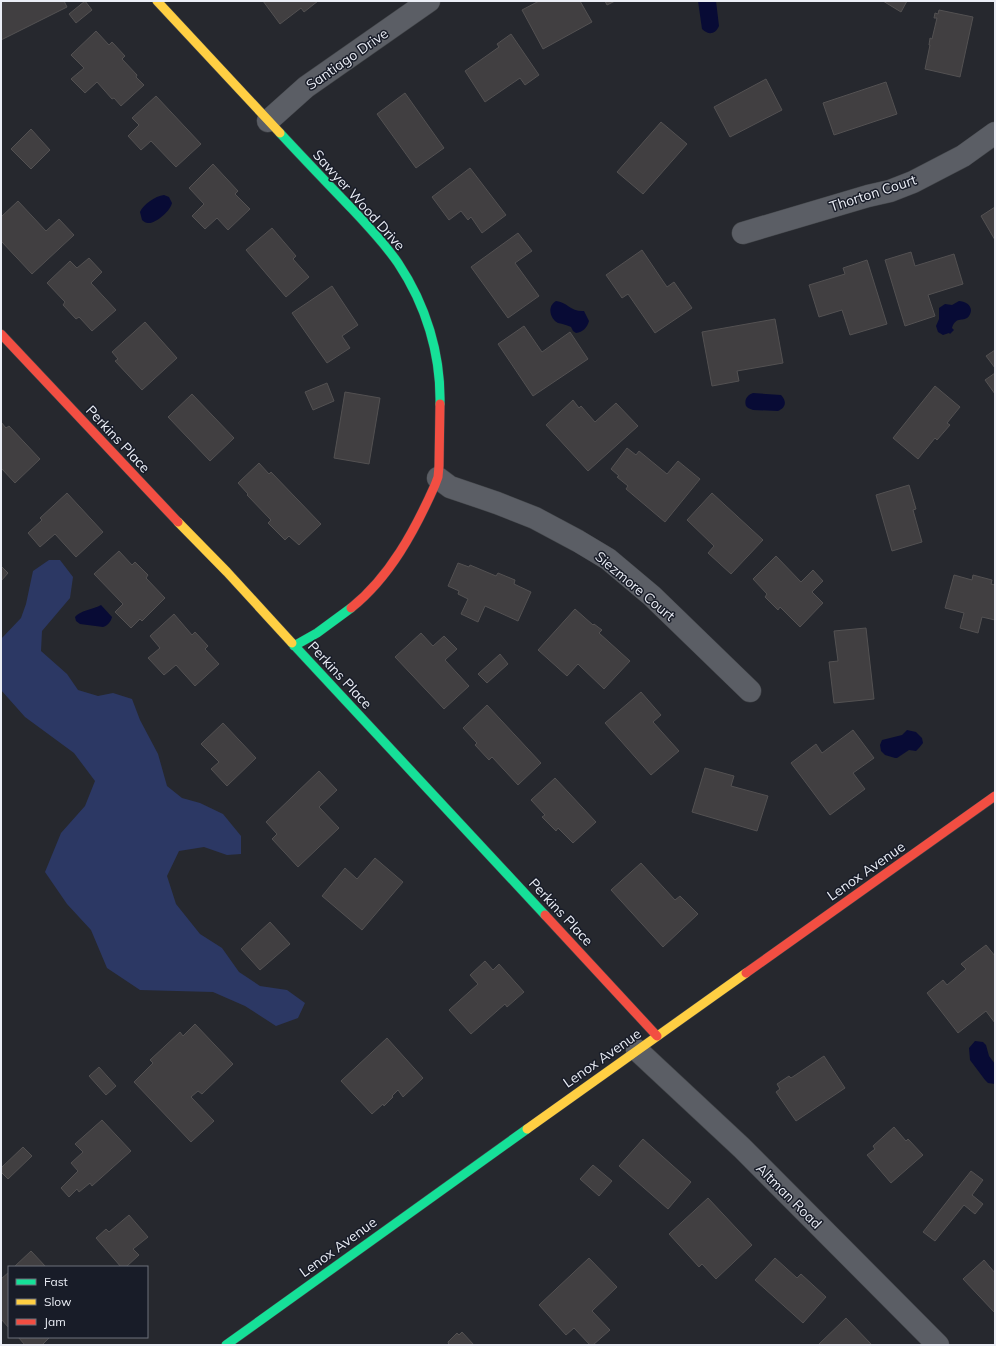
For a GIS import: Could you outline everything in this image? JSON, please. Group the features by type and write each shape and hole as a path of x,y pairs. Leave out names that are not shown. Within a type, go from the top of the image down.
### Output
{"street":[{"name":"Sawyer Wood Drive","path":"157,1 384,244 402,268 424,310 435,347 440,385 438,478 415,526 396,560 380,582 341,618 294,646"},
{"name":"Santiago Drive","path":"268,121 306,87 429,1"},
{"name":"Thorton Court","path":"743,233 913,182 963,156 995,133"},
{"name":"Perkins Place","path":"1,334 160,504 228,572 294,646 657,1036"},
{"name":"Siezmore Court","path":"438,478 450,487 497,503 534,518 608,560 652,596 750,691"},
{"name":"Lenox Avenue","path":"226,1345 637,1050 995,796"},
{"name":"Altman Road","path":"637,1050 742,1148 938,1345"}],"shaded area":[{"path":"698,1 716,1 719,26 716,31 709,33 702,29"},
{"path":"164,195 169,197 172,203 163,216 151,223 146,223 142,220 140,212 142,209 153,199"},
{"path":"556,301 563,303 572,309 584,311 589,321 587,326 581,332 576,333 571,327 558,323 553,319 550,310"},
{"path":"959,301 969,305 971,313 967,318 958,320 954,324 952,328 954,330 950,334 943,335 938,332 936,326 939,319 939,308 945,304 952,305"},
{"path":"753,393 781,395 785,404 781,410 778,411 753,410 748,408 745,404 746,398"},
{"path":"49,560 60,560 73,577 70,598 42,631 41,651 67,674 78,690 98,696 113,693 132,699 140,720 158,754 167,786 182,798 200,803 223,814 241,836 241,854 227,855 204,847 179,851 167,876 176,904 200,934 222,948 239,972 260,986 287,990 305,1003 298,1018 276,1026 245,1006 213,992 140,990 107,968 91,930 67,904 45,872 61,833 85,806 95,781 74,753 25,717 1,690 1,639 21,618 26,604 33,571"},
{"path":"101,605 112,617 106,626 103,627 80,624 76,621 75,617 77,615"},
{"path":"907,730 916,732 922,738 923,743 916,751 909,750 895,758 885,755 881,751 880,745 882,740 902,735"},
{"path":"975,1041 983,1042 986,1045 989,1056 995,1064 995,1084 988,1083 970,1060 969,1048"}],"building":[{"path":"1,1 64,1 67,7 1,40"},
{"path":"85,1 92,10 76,23 69,14"},
{"path":"263,1 318,1 304,12 301,8 280,24"},
{"path":"539,1 580,1 592,22 543,49 522,10"},
{"path":"605,1 615,1 607,5"},
{"path":"883,1 907,1 901,12"},
{"path":"939,10 973,17 960,77 925,69 930,38 932,39 937,18 934,18 935,13 938,14"},
{"path":"96,31 109,45 112,42 125,56 122,59 144,85 121,106 114,98 112,99 97,82 85,93 71,79 84,68 71,55"},
{"path":"511,34 539,75 525,85 520,78 485,102 465,71 499,47 497,44"},
{"path":"766,79 782,110 730,137 714,107"},
{"path":"886,82 897,114 834,135 823,103"},
{"path":"405,93 444,148 416,168 377,114"},
{"path":"156,96 201,144 176,167 151,141 141,150 128,136 139,125 132,118"},
{"path":"661,122 687,144 643,194 617,172"},
{"path":"31,129 50,150 31,169 11,149"},
{"path":"213,164 238,191 235,194 250,209 228,230 217,218 205,229 192,216 204,204 189,188"},
{"path":"470,168 506,215 482,233 471,217 468,220 461,211 449,220 432,197"},
{"path":"18,201 46,231 59,219 74,235 32,274 1,241 1,217"},
{"path":"995,207 995,240 981,216"},
{"path":"272,228 296,256 293,259 309,277 286,297 246,250"},
{"path":"518,233 532,251 515,263 539,296 508,318 471,267"},
{"path":"642,250 667,287 674,282 692,308 655,333 628,294 622,298 606,275"},
{"path":"911,252 915,266 954,254 963,284 928,295 935,316 905,326 885,260"},
{"path":"89,258 102,272 91,283 116,310 92,331 79,317 76,319 63,305 65,302 47,283 70,261 77,268"},
{"path":"867,260 887,324 850,335 842,310 819,317 809,285 845,274 843,268"},
{"path":"332,286 358,325 342,336 350,348 327,363 292,313"},
{"path":"775,319 783,363 737,371 739,381 712,386 702,332"},
{"path":"145,322 177,358 142,390 115,361 118,359 112,352"},
{"path":"524,326 542,352 570,332 588,359 533,396 498,344"},
{"path":"995,350 995,368 986,356"},
{"path":"995,373 995,394 985,380"},
{"path":"327,383 334,401 313,410 305,392"},
{"path":"935,386 960,407 947,423 950,425 937,440 935,438 918,459 893,438"},
{"path":"345,392 380,398 369,464 334,458"},
{"path":"192,394 234,438 210,461 168,417"},
{"path":"573,400 579,408 581,406 595,422 616,403 638,426 588,471 546,425"},
{"path":"1,422 6,428 9,426 40,459 15,483 1,468"},
{"path":"627,448 636,455 639,451 667,474 678,461 700,479 665,522 626,489 628,486 617,477 619,476 611,469"},
{"path":"259,463 269,474 271,472 321,524 299,545 289,536 285,540 268,523 271,520 247,495 248,494 238,483"},
{"path":"909,485 916,509 913,510 922,542 892,551 876,495"},
{"path":"67,493 103,532 76,557 55,534 40,547 28,533 42,520 40,518"},
{"path":"712,493 763,540 731,574 708,553 714,546 687,520"},
{"path":"119,551 132,565 135,562 148,575 146,578 165,598 142,621 140,619 131,628 115,612 123,604 94,574"},
{"path":"776,556 801,582 813,570 823,581 812,592 823,603 800,627 780,607 778,610 765,597 767,594 753,579"},
{"path":"458,563 469,567 470,565 496,576 498,573 515,580 514,584 531,592 518,621 485,606 478,622 461,614 468,599 458,594 459,591 448,586"},
{"path":"1,566 8,573 1,581"},
{"path":"954,575 972,580 973,575 992,580 991,584 995,585 995,620 982,617 978,633 960,628 964,613 945,608"},
{"path":"575,609 593,625 594,624 602,630 599,633 630,661 604,689 578,664 567,676 538,650"},
{"path":"174,614 192,635 195,632 208,646 205,649 219,664 195,686 176,665 164,675 148,658 160,648 150,636"},
{"path":"866,628 874,699 834,703 829,662 838,661 834,631"},
{"path":"421,633 433,646 444,636 457,649 445,660 469,686 444,709 395,657"},
{"path":"500,654 508,664 487,683 478,674"},
{"path":"641,692 661,715 653,722 679,751 651,775 605,723"},
{"path":"487,705 541,763 518,785 492,757 489,760 475,745 477,743 463,728"},
{"path":"223,723 256,758 227,786 211,769 219,762 201,744"},
{"path":"853,730 874,758 853,773 865,789 830,815 791,763 816,744 822,753"},
{"path":"705,768 734,776 731,786 768,796 757,831 692,812"},
{"path":"319,771 337,790 319,807 339,828 298,867 272,839 277,834 266,822"},
{"path":"555,778 596,822 573,843 558,828 556,831 542,817 545,815 531,800"},
{"path":"375,858 403,882 362,930 322,896 345,868 357,879"},
{"path":"641,863 675,900 680,896 698,914 663,947 611,890"},
{"path":"270,922 290,944 260,970 241,949"},
{"path":"986,945 995,956 995,1023 986,1011 958,1033 927,993 943,980 947,985 966,969 961,964"},
{"path":"485,961 493,970 499,964 524,992 507,1007 505,1004 471,1034 449,1010 478,984 470,975"},
{"path":"195,1024 233,1064 202,1094 198,1091 191,1097 214,1121 191,1142 134,1082 153,1063 150,1060 180,1032 183,1036"},
{"path":"387,1038 423,1078 403,1097 398,1090 384,1106 383,1104 372,1114 341,1081"},
{"path":"824,1056 845,1088 796,1121 776,1092 780,1089 777,1084 789,1076 791,1078"},
{"path":"99,1067 116,1086 106,1095 89,1076"},
{"path":"102,1120 131,1151 92,1186 90,1183 79,1192 77,1189 69,1197 61,1188 78,1171 71,1163 83,1152 75,1144"},
{"path":"894,1127 906,1141 908,1139 923,1155 891,1183 867,1155 875,1149 873,1146"},
{"path":"643,1139 691,1182 668,1209 619,1166"},
{"path":"23,1147 32,1156 8,1179 1,1172 1,1168"},
{"path":"593,1165 612,1181 599,1196 580,1179"},
{"path":"971,1171 983,1180 972,1195 983,1204 975,1214 964,1205 935,1241 923,1232"},
{"path":"708,1198 752,1245 716,1279 702,1264 699,1267 669,1234"},
{"path":"129,1215 148,1237 133,1249 139,1255 127,1266 120,1266 96,1238 106,1229 109,1232"},
{"path":"31,1251 45,1266 15,1266"},
{"path":"589,1258 617,1287 592,1311 610,1330 593,1345 590,1345 574,1328 566,1335 539,1305"},
{"path":"775,1258 797,1278 801,1274 826,1297 803,1323 755,1280"},
{"path":"984,1260 995,1273 995,1313 963,1279"},
{"path":"8,1273 8,1327 1,1319 1,1279"},
{"path":"846,1318 872,1345 818,1345"},
{"path":"462,1332 474,1345 449,1345 448,1342 457,1333 459,1335"},
{"path":"19,1338 49,1338 42,1345 25,1345"}],"traffic: fast":[{"path":"280,133 377,236 393,256 408,279 424,313 435,348 440,385 440,404"},
{"path":"294,646 317,633 351,608"},
{"path":"292,643 545,915"},
{"path":"226,1345 527,1129"}],"traffic: slow":[{"path":"157,1 280,133"},
{"path":"178,522 227,572 292,643"},
{"path":"527,1129 746,973"}],"traffic: jam":[{"path":"1,334 178,522"},
{"path":"351,608 378,582 400,552 419,519 435,485 438,477 439,466 440,404"},
{"path":"746,973 995,796"},
{"path":"545,915 657,1036"}]}
